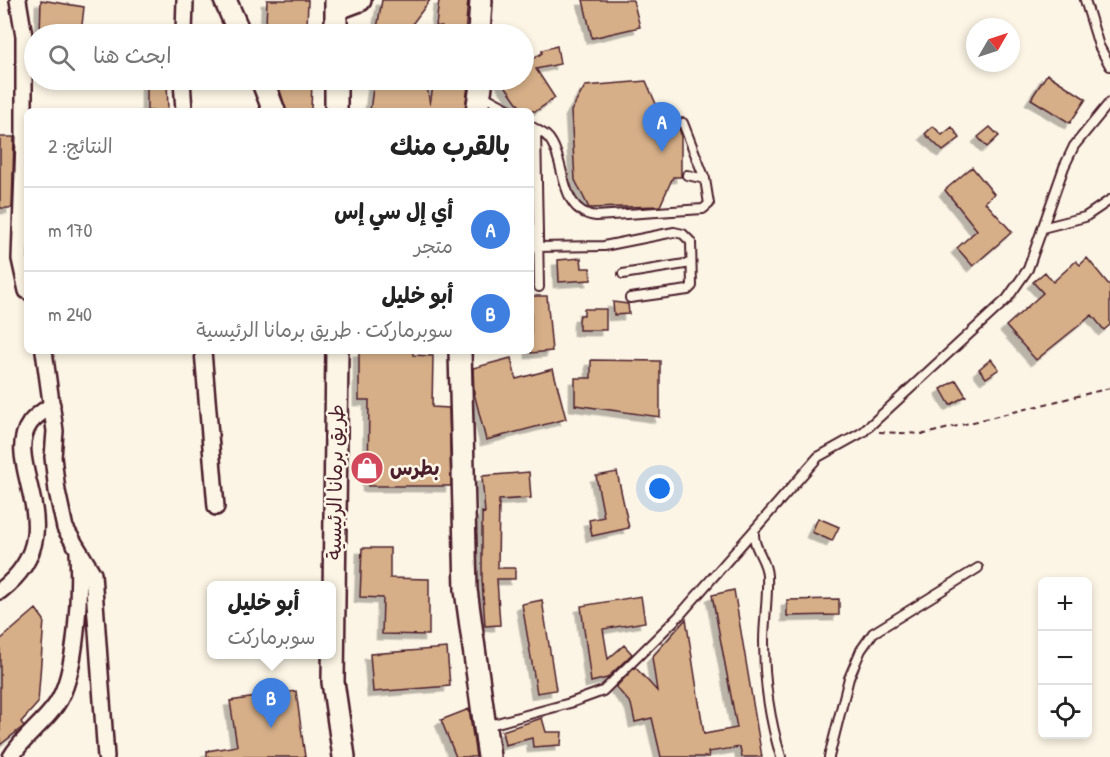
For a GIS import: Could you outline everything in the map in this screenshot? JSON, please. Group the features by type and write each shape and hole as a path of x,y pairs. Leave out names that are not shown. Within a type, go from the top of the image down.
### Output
{"street":[{"path":"18,0 24,36 24,142 20,259 24,277"},
{"path":"184,24 185,0"},
{"path":"225,0 236,24"},
{"path":"336,24 336,5 360,0"},
{"path":"479,24 481,0"},
{"path":"183,90 184,108"},
{"path":"266,90 273,108"},
{"path":"336,90 336,108"},
{"path":"44,354 52,405 54,477 65,528 93,574 106,757"},
{"path":"203,354 216,507"},
{"name":"طريق برمانا الرئيسية","path":"334,581 337,354"},
{"path":"460,354 466,590 489,757"},
{"path":"0,591 20,571 34,541 36,509 24,458 25,438 30,422 52,405"},
{"path":"10,757 57,704 70,672 78,606 78,552"},
{"name":"طريق برمانا الرئيسية","path":"333,659 333,682 344,757"}],"lane":[{"path":"1085,0 1100,46 1110,66"},
{"path":"480,95 506,108"},
{"path":"485,726 570,704 603,691 679,616 715,572 754,533 818,457 863,432 1007,299 1028,269 1064,167 1074,146 1110,102"},
{"path":"534,128 541,130 551,140 558,154 569,196 585,214 703,209 709,204 705,179 683,123"},
{"path":"534,168 539,287"},
{"path":"687,175 705,179"},
{"path":"1042,228 1085,217 1110,201"},
{"path":"536,247 604,246 674,232 683,234 691,242 692,286 688,290 630,298"},
{"path":"623,273 691,263"},
{"path":"754,533 753,543 762,557 767,574 764,644 767,687 781,757"},
{"path":"829,757 849,678 861,650 873,633 978,568"}],"path":[{"path":"863,432 926,434 1110,388"}],"building":[{"path":"41,0 84,7 82,24 40,24"},
{"path":"267,0 308,0 307,24 266,24"},
{"path":"382,0 430,0 412,24 378,24"},
{"path":"439,0 468,0 466,24 436,24"},
{"path":"583,0 633,0 640,27 592,38"},
{"path":"557,46 560,64 536,69 555,98 536,111 534,108 521,108 508,90 534,90 534,58 542,53 542,50"},
{"path":"1047,74 1086,99 1070,123 1031,99"},
{"path":"646,81 656,104 658,123 670,129 679,128 681,177 673,177 660,206 589,208 575,180 571,111 585,86"},
{"path":"147,90 167,90 168,108 147,108"},
{"path":"280,90 312,90 311,108 285,108"},
{"path":"373,90 428,90 430,105 432,90 467,90 465,108 370,108"},
{"path":"933,126 942,135 952,127 960,138 943,151 925,134"},
{"path":"990,127 999,136 987,147 978,137"},
{"path":"0,137 14,137 12,208 0,208"},
{"path":"972,167 994,194 985,202 1012,232 973,266 957,248 977,230 945,190"},
{"path":"581,258 582,268 590,268 591,280 559,282 558,260"},
{"path":"1087,258 1110,286 1110,325 1104,330 1092,315 1036,360 1006,326 1043,293 1033,282 1045,272 1053,282 1076,261 1080,265"},
{"path":"534,296 547,296 552,351 534,353"},
{"path":"613,302 628,304 629,314 614,315"},
{"path":"584,309 606,309 606,330 579,330 580,315 584,315"},
{"path":"359,354 433,356 432,407 449,408 451,486 368,486 369,400 359,400"},
{"path":"511,358 516,379 553,369 566,419 486,440 474,393 473,368"},
{"path":"991,359 999,369 986,378 979,369"},
{"path":"591,360 660,361 660,417 575,405 575,378 591,378"},
{"path":"956,380 966,396 950,405 941,389"},
{"path":"529,472 531,498 499,500 498,568 515,568 515,579 497,579 500,625 485,626 482,512 485,513 482,476"},
{"path":"617,472 629,528 592,536 589,520 604,517 596,476"},
{"path":"818,518 839,527 832,541 812,532"},
{"path":"362,548 390,548 390,578 429,579 429,635 382,634 383,598 360,597"},
{"path":"734,590 762,757 742,757 740,747 708,752 709,757 661,757 652,718 635,722 631,704 616,687 635,667 657,691 652,657 686,619 704,734 737,728 712,595"},
{"path":"641,596 645,622 603,629 608,659 624,645 632,654 607,678 591,682 581,606"},
{"path":"839,599 839,615 787,616 787,600"},
{"path":"542,600 556,690 537,693 522,604"},
{"path":"36,609 44,620 38,703 21,722 24,726 0,745 0,640"},
{"path":"447,648 450,686 373,692 370,654"},
{"path":"296,691 305,757 207,757 207,751 237,746 230,701"},
{"path":"469,709 476,757 456,757 441,720"},
{"path":"542,718 546,732 562,732 561,745 533,747 532,738 505,745 502,731"}],"place":[{"name":"أي إل سي إس","path":"662,152"},
{"name":"بطرس","path":"367,468"},
{"name":"أبو خليل","path":"271,728"}]}
